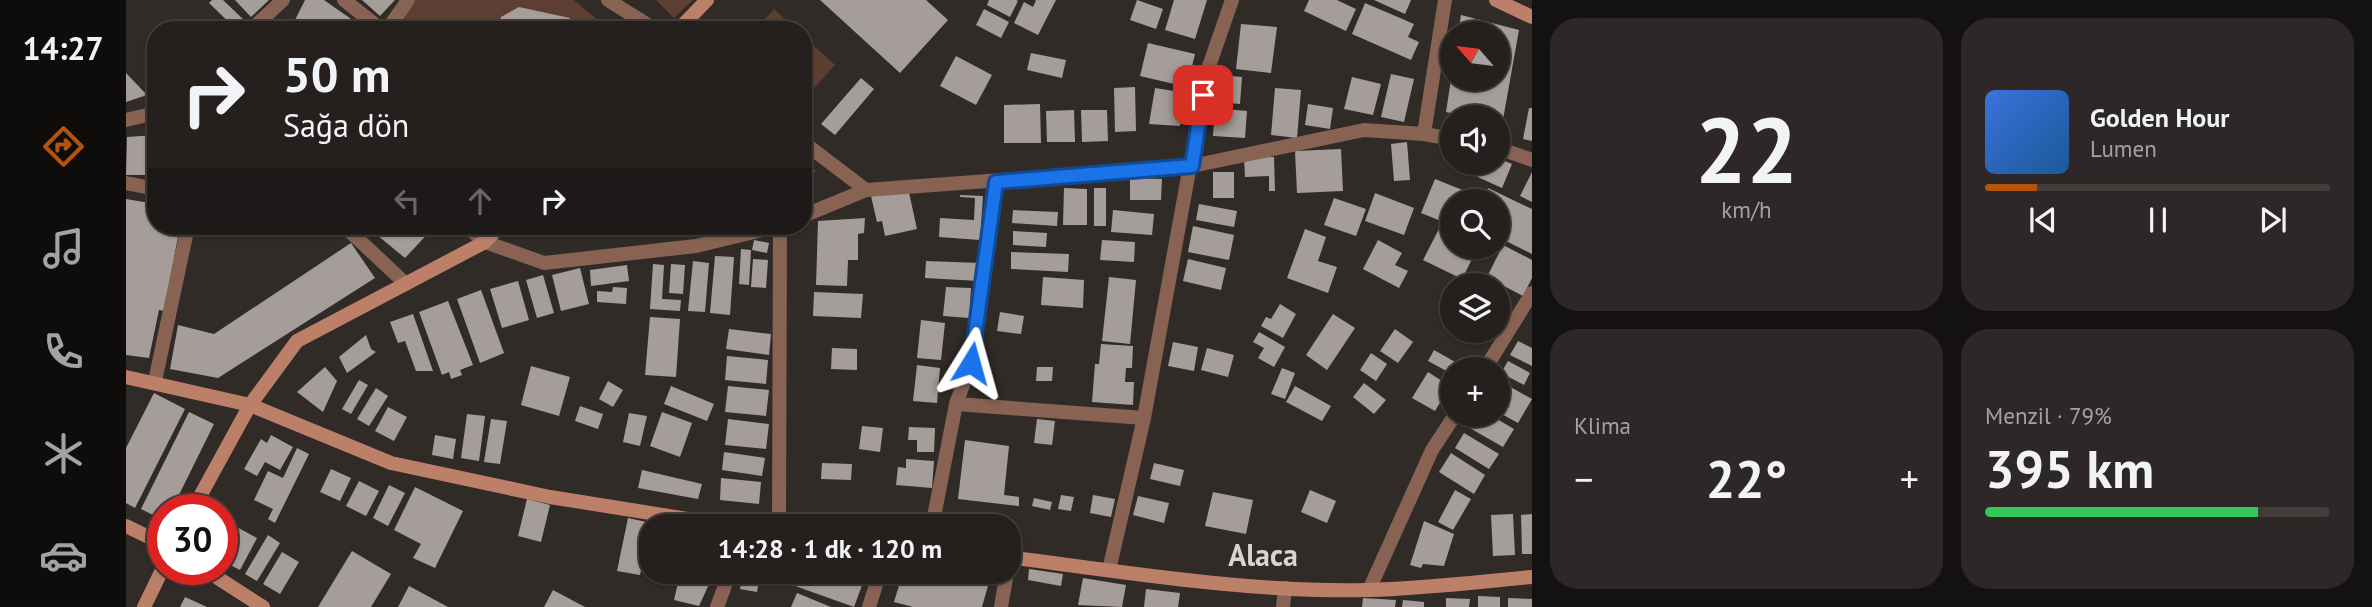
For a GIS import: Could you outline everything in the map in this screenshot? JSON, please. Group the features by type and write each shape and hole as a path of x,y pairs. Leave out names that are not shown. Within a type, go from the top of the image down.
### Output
{"street":[{"path":"264,21 283,0"},
{"path":"344,0 372,21"},
{"path":"391,21 408,0"},
{"path":"608,0 642,21"},
{"path":"687,21 707,0"},
{"path":"1109,570 1144,418 1207,72 1232,0"},
{"path":"1424,134 1445,0"},
{"path":"1496,0 1532,17"},
{"path":"126,120 147,115"},
{"path":"812,212 866,190 1192,166 1364,130 1440,137"},
{"path":"812,149 866,190"},
{"path":"1510,152 1532,160"},
{"path":"935,514 956,404 971,363 996,182"},
{"path":"126,183 147,187"},
{"path":"155,381 186,235"},
{"path":"354,235 406,284"},
{"path":"477,235 485,242 544,263 696,246 742,235"},
{"path":"201,494 250,405 297,341 485,242 492,235"},
{"path":"779,514 780,235"},
{"path":"1492,357 1532,293"},
{"path":"126,377 155,381 250,405 391,463 550,497 657,514"},
{"path":"956,404 1144,418"},
{"path":"1369,590 1432,450 1447,427"},
{"path":"126,526 147,536"},
{"path":"1021,561 1285,588 1369,590 1532,577"},
{"path":"717,607 726,584"},
{"path":"869,607 876,584"},
{"path":"1001,607 1005,584"},
{"path":"144,607 155,585"},
{"path":"229,585 263,607"},
{"path":"1283,607 1285,588"}],"shaded area":[{"path":"414,0 574,0 599,21 404,21 400,16"},
{"path":"656,0 693,0 674,18"},
{"path":"774,9 787,21 763,21"},
{"path":"812,44 835,65 812,90"}],"building":[{"path":"212,0 223,0 245,21 228,21 209,3"},
{"path":"235,0 269,0 251,17"},
{"path":"305,0 324,0 354,21 294,21"},
{"path":"362,0 395,0 380,16"},
{"path":"820,0 926,0 948,20 900,73"},
{"path":"989,0 1018,1 1010,17 987,5"},
{"path":"1036,0 1056,0 1038,35 1014,23 1024,2 1033,7"},
{"path":"1137,0 1163,9 1156,29 1130,20"},
{"path":"1174,0 1207,0 1195,39 1165,30"},
{"path":"1309,0 1337,0 1356,9 1346,31 1304,11"},
{"path":"1374,0 1411,0 1405,14"},
{"path":"1365,3 1414,24 1408,37 1419,42 1411,60 1352,34"},
{"path":"519,7 570,18 569,21 500,21 501,17"},
{"path":"984,9 1009,22 1001,38 976,25"},
{"path":"1461,15 1484,21 1460,21"},
{"path":"1241,24 1277,27 1271,73 1236,69"},
{"path":"1510,28 1519,30 1510,80"},
{"path":"1148,43 1195,54 1187,87 1140,76"},
{"path":"1031,53 1066,60 1062,78 1027,70"},
{"path":"956,56 992,75 976,105 940,86"},
{"path":"126,73 147,95 126,102"},
{"path":"1391,74 1414,79 1404,122 1381,117"},
{"path":"1219,75 1242,77 1240,104 1217,102"},
{"path":"1352,77 1381,84 1373,115 1344,109"},
{"path":"861,78 874,89 835,135 821,124"},
{"path":"1135,87 1136,131 1115,132 1114,88"},
{"path":"1155,88 1186,93 1180,126 1149,124"},
{"path":"1275,88 1301,90 1297,138 1271,135"},
{"path":"1449,91 1508,91 1506,105 1447,105"},
{"path":"1040,104 1041,143 1004,143 1004,105"},
{"path":"1308,104 1333,108 1330,129 1305,125"},
{"path":"1215,108 1247,111 1245,138 1213,136"},
{"path":"1529,108 1532,108 1532,141 1523,139"},
{"path":"1074,110 1075,142 1047,142 1046,111"},
{"path":"1081,110 1107,110 1108,141 1082,142"},
{"path":"147,136 147,175 126,175 127,137"},
{"path":"1407,142 1410,180 1394,181 1391,144"},
{"path":"1341,149 1343,191 1297,193 1295,151"},
{"path":"1274,157 1275,191 1269,191 1269,176 1245,177 1244,158"},
{"path":"1213,172 1234,172 1234,198 1213,198"},
{"path":"1532,172 1532,202 1520,196"},
{"path":"1473,175 1507,175 1502,188"},
{"path":"1130,178 1162,179 1161,200 1130,200"},
{"path":"1435,179 1460,189 1440,189 1440,221 1421,213"},
{"path":"908,188 917,229 885,236 882,221 877,222 871,196"},
{"path":"1064,188 1087,189 1087,225 1063,225"},
{"path":"1094,188 1106,188 1106,226 1094,226"},
{"path":"1375,193 1414,208 1404,235 1365,221"},
{"path":"960,195 983,196 980,240 939,237 940,218 974,220 975,198"},
{"path":"1334,198 1366,209 1356,236 1324,225"},
{"path":"1510,198 1532,209 1532,254 1510,243"},
{"path":"126,199 147,202 147,235 178,235 164,311 159,310 149,358 126,355"},
{"path":"1199,204 1237,211 1234,227 1196,220"},
{"path":"1013,210 1058,212 1057,226 1012,223"},
{"path":"1113,210 1154,214 1152,235 1111,232"},
{"path":"865,218 864,233 858,234 858,260 848,260 847,286 816,285 818,221"},
{"path":"1193,226 1234,235 1229,260 1188,252"},
{"path":"1440,227 1440,259 1472,259 1465,273 1450,273 1423,260"},
{"path":"1305,229 1326,237 1318,261 1337,267 1328,293 1287,278"},
{"path":"1013,231 1047,233 1046,247 1013,245"},
{"path":"377,235 427,235 405,258"},
{"path":"754,240 769,243 767,253 752,250"},
{"path":"1102,240 1135,242 1134,262 1100,260"},
{"path":"1378,240 1402,253 1395,265 1408,271 1399,288 1363,269"},
{"path":"351,243 375,278 218,378 170,369 178,325 214,334"},
{"path":"741,249 751,250 749,285 739,284"},
{"path":"1510,249 1532,260 1532,278 1523,296 1510,289 1510,273 1489,273 1496,259 1510,259"},
{"path":"1011,252 1069,254 1068,272 1011,269"},
{"path":"715,256 734,257 730,315 710,313"},
{"path":"753,259 768,260 766,288 751,287"},
{"path":"1188,259 1226,268 1221,290 1183,281"},
{"path":"693,261 709,263 705,312 688,311"},
{"path":"926,261 980,263 979,281 925,278"},
{"path":"653,264 664,265 662,299 681,300 680,311 650,309"},
{"path":"671,264 685,265 683,294 669,293"},
{"path":"627,265 629,281 591,286 590,270"},
{"path":"580,268 589,304 561,311 552,275"},
{"path":"543,275 554,313 537,318 526,280"},
{"path":"1043,277 1084,280 1083,308 1041,305"},
{"path":"1109,277 1136,280 1130,344 1102,341"},
{"path":"518,281 529,320 502,328 490,289"},
{"path":"613,287 627,288 626,304 597,302 597,291 612,292"},
{"path":"946,287 971,288 969,318 943,316"},
{"path":"481,290 504,353 480,363 457,299"},
{"path":"814,292 863,294 861,318 813,316"},
{"path":"448,301 473,365 460,370 462,375 451,379 449,372 442,375 419,312"},
{"path":"1280,304 1296,314 1283,338 1261,326 1266,317 1271,319"},
{"path":"1000,312 1024,316 1021,334 997,331"},
{"path":"413,314 433,371 416,371 405,341 398,343 390,322"},
{"path":"1333,314 1355,328 1327,370 1306,355"},
{"path":"650,317 680,319 676,377 645,375"},
{"path":"921,320 945,323 941,360 917,358"},
{"path":"729,329 771,334 769,355 726,349"},
{"path":"1395,329 1413,342 1398,363 1380,351"},
{"path":"1259,332 1285,347 1274,367 1258,358 1264,348 1253,342"},
{"path":"366,335 371,349 376,352 347,373 339,357"},
{"path":"1518,341 1532,348 1532,366 1510,355"},
{"path":"1173,342 1198,347 1194,371 1168,366"},
{"path":"1101,344 1133,346 1132,368 1126,368 1125,382 1134,382 1133,405 1092,402 1095,364 1099,364"},
{"path":"832,348 857,349 857,370 831,369"},
{"path":"1207,348 1234,355 1228,377 1201,370"},
{"path":"1434,350 1446,357 1440,357 1440,368 1428,361"},
{"path":"1371,353 1387,364 1376,381 1360,370"},
{"path":"727,356 768,360 766,384 725,380"},
{"path":"1510,362 1530,373 1524,385 1510,378"},
{"path":"917,365 940,368 937,403 913,401"},
{"path":"531,366 570,377 559,416 521,405"},
{"path":"325,367 337,381 323,412 297,392"},
{"path":"1037,367 1053,367 1052,381 1036,381"},
{"path":"1282,368 1295,373 1285,399 1271,394"},
{"path":"1428,372 1440,380 1440,403 1435,411 1412,398"},
{"path":"359,380 368,385 351,414 342,409"},
{"path":"608,381 623,390 613,407 599,399"},
{"path":"1364,383 1386,400 1374,414 1353,397"},
{"path":"671,386 714,404 707,421 664,404"},
{"path":"728,386 769,390 766,416 725,412"},
{"path":"1295,386 1331,406 1322,421 1286,402"},
{"path":"1510,387 1532,399 1518,423 1510,419"},
{"path":"376,388 388,396 369,426 357,419"},
{"path":"154,393 185,409 135,508 126,503 126,448"},
{"path":"580,406 603,414 598,429 575,421"},
{"path":"388,407 407,417 394,441 375,431"},
{"path":"189,412 214,424 179,494 148,494"},
{"path":"662,412 692,423 680,457 650,446"},
{"path":"629,413 647,416 640,446 623,442"},
{"path":"467,414 485,416 479,461 461,458"},
{"path":"491,419 507,421 500,464 484,462"},
{"path":"728,419 769,424 766,449 725,445"},
{"path":"1037,419 1055,421 1052,445 1034,443"},
{"path":"862,426 883,428 880,452 859,449"},
{"path":"909,427 935,428 934,452 917,452 917,440 908,440"},
{"path":"1468,427 1510,427 1514,429 1503,447"},
{"path":"1464,433 1499,454 1489,469 1455,448"},
{"path":"271,435 293,447 280,470 265,462 257,476 244,469 261,439 267,443"},
{"path":"435,435 456,439 453,459 432,455"},
{"path":"965,440 1009,446 1004,495 1019,497 1019,506 958,499"},
{"path":"297,448 309,454 275,523 268,519 273,509 254,500 268,471 283,478"},
{"path":"724,452 765,458 762,476 722,470"},
{"path":"1451,453 1485,475 1474,494 1439,472"},
{"path":"906,459 934,461 932,488 896,485 898,467 906,468"},
{"path":"822,463 852,464 851,480 821,479"},
{"path":"1154,463 1184,470 1180,486 1150,479"},
{"path":"331,469 351,478 340,501 320,492"},
{"path":"642,470 702,484 698,499 638,488"},
{"path":"721,478 761,482 759,504 720,500"},
{"path":"359,481 379,491 366,516 346,506"},
{"path":"389,485 405,493 388,526 373,518"},
{"path":"415,487 463,511 435,568 413,558 421,544 394,530"},
{"path":"1310,490 1336,501 1327,523 1301,512"},
{"path":"1455,490 1471,499 1453,530 1438,522"},
{"path":"1213,492 1253,500 1246,534 1205,526"},
{"path":"1061,495 1074,497 1071,511 1058,509"},
{"path":"1093,495 1115,499 1111,517 1090,513"},
{"path":"1138,496 1169,503 1164,523 1133,515"},
{"path":"147,497 147,512 141,509"},
{"path":"1034,498 1052,502 1050,510 1032,506"},
{"path":"527,499 550,505 541,542 518,536"},
{"path":"1513,514 1515,555 1493,556 1491,515"},
{"path":"1532,514 1532,554 1522,554 1521,515"},
{"path":"628,518 639,520 639,575 617,571"},
{"path":"1424,521 1454,534 1444,566 1423,564 1421,568 1410,565"},
{"path":"238,528 257,538 240,570 238,569"},
{"path":"268,535 280,543 257,581 245,574"},
{"path":"352,551 391,574 371,607 318,607"},
{"path":"282,552 299,562 280,594 263,584"},
{"path":"1029,569 1063,574 1061,586 1028,580"},
{"path":"1083,578 1126,585 1122,607 1078,605"},
{"path":"678,584 709,584 699,606 674,600"},
{"path":"741,584 759,584 757,592 740,589"},
{"path":"790,584 863,584 854,607"},
{"path":"899,584 989,584 982,607 913,607 894,602"},
{"path":"409,586 448,607 398,607"},
{"path":"1146,589 1180,593 1178,607 1144,607"},
{"path":"553,590 585,607 544,607"},
{"path":"797,593 831,607 791,607"},
{"path":"1478,596 1500,597 1500,607 1478,607"},
{"path":"185,597 207,607 180,607"},
{"path":"1363,598 1396,600 1395,607 1362,607"},
{"path":"1446,598 1470,599 1469,607 1446,607"},
{"path":"1508,598 1532,599 1532,607 1508,607"},
{"path":"1403,600 1424,602 1424,607 1402,607"}],"district":[{"name":"Alaca","path":"1263,556"}],"route":[{"path":"971,363 996,182 1192,166 1203,95"}]}
